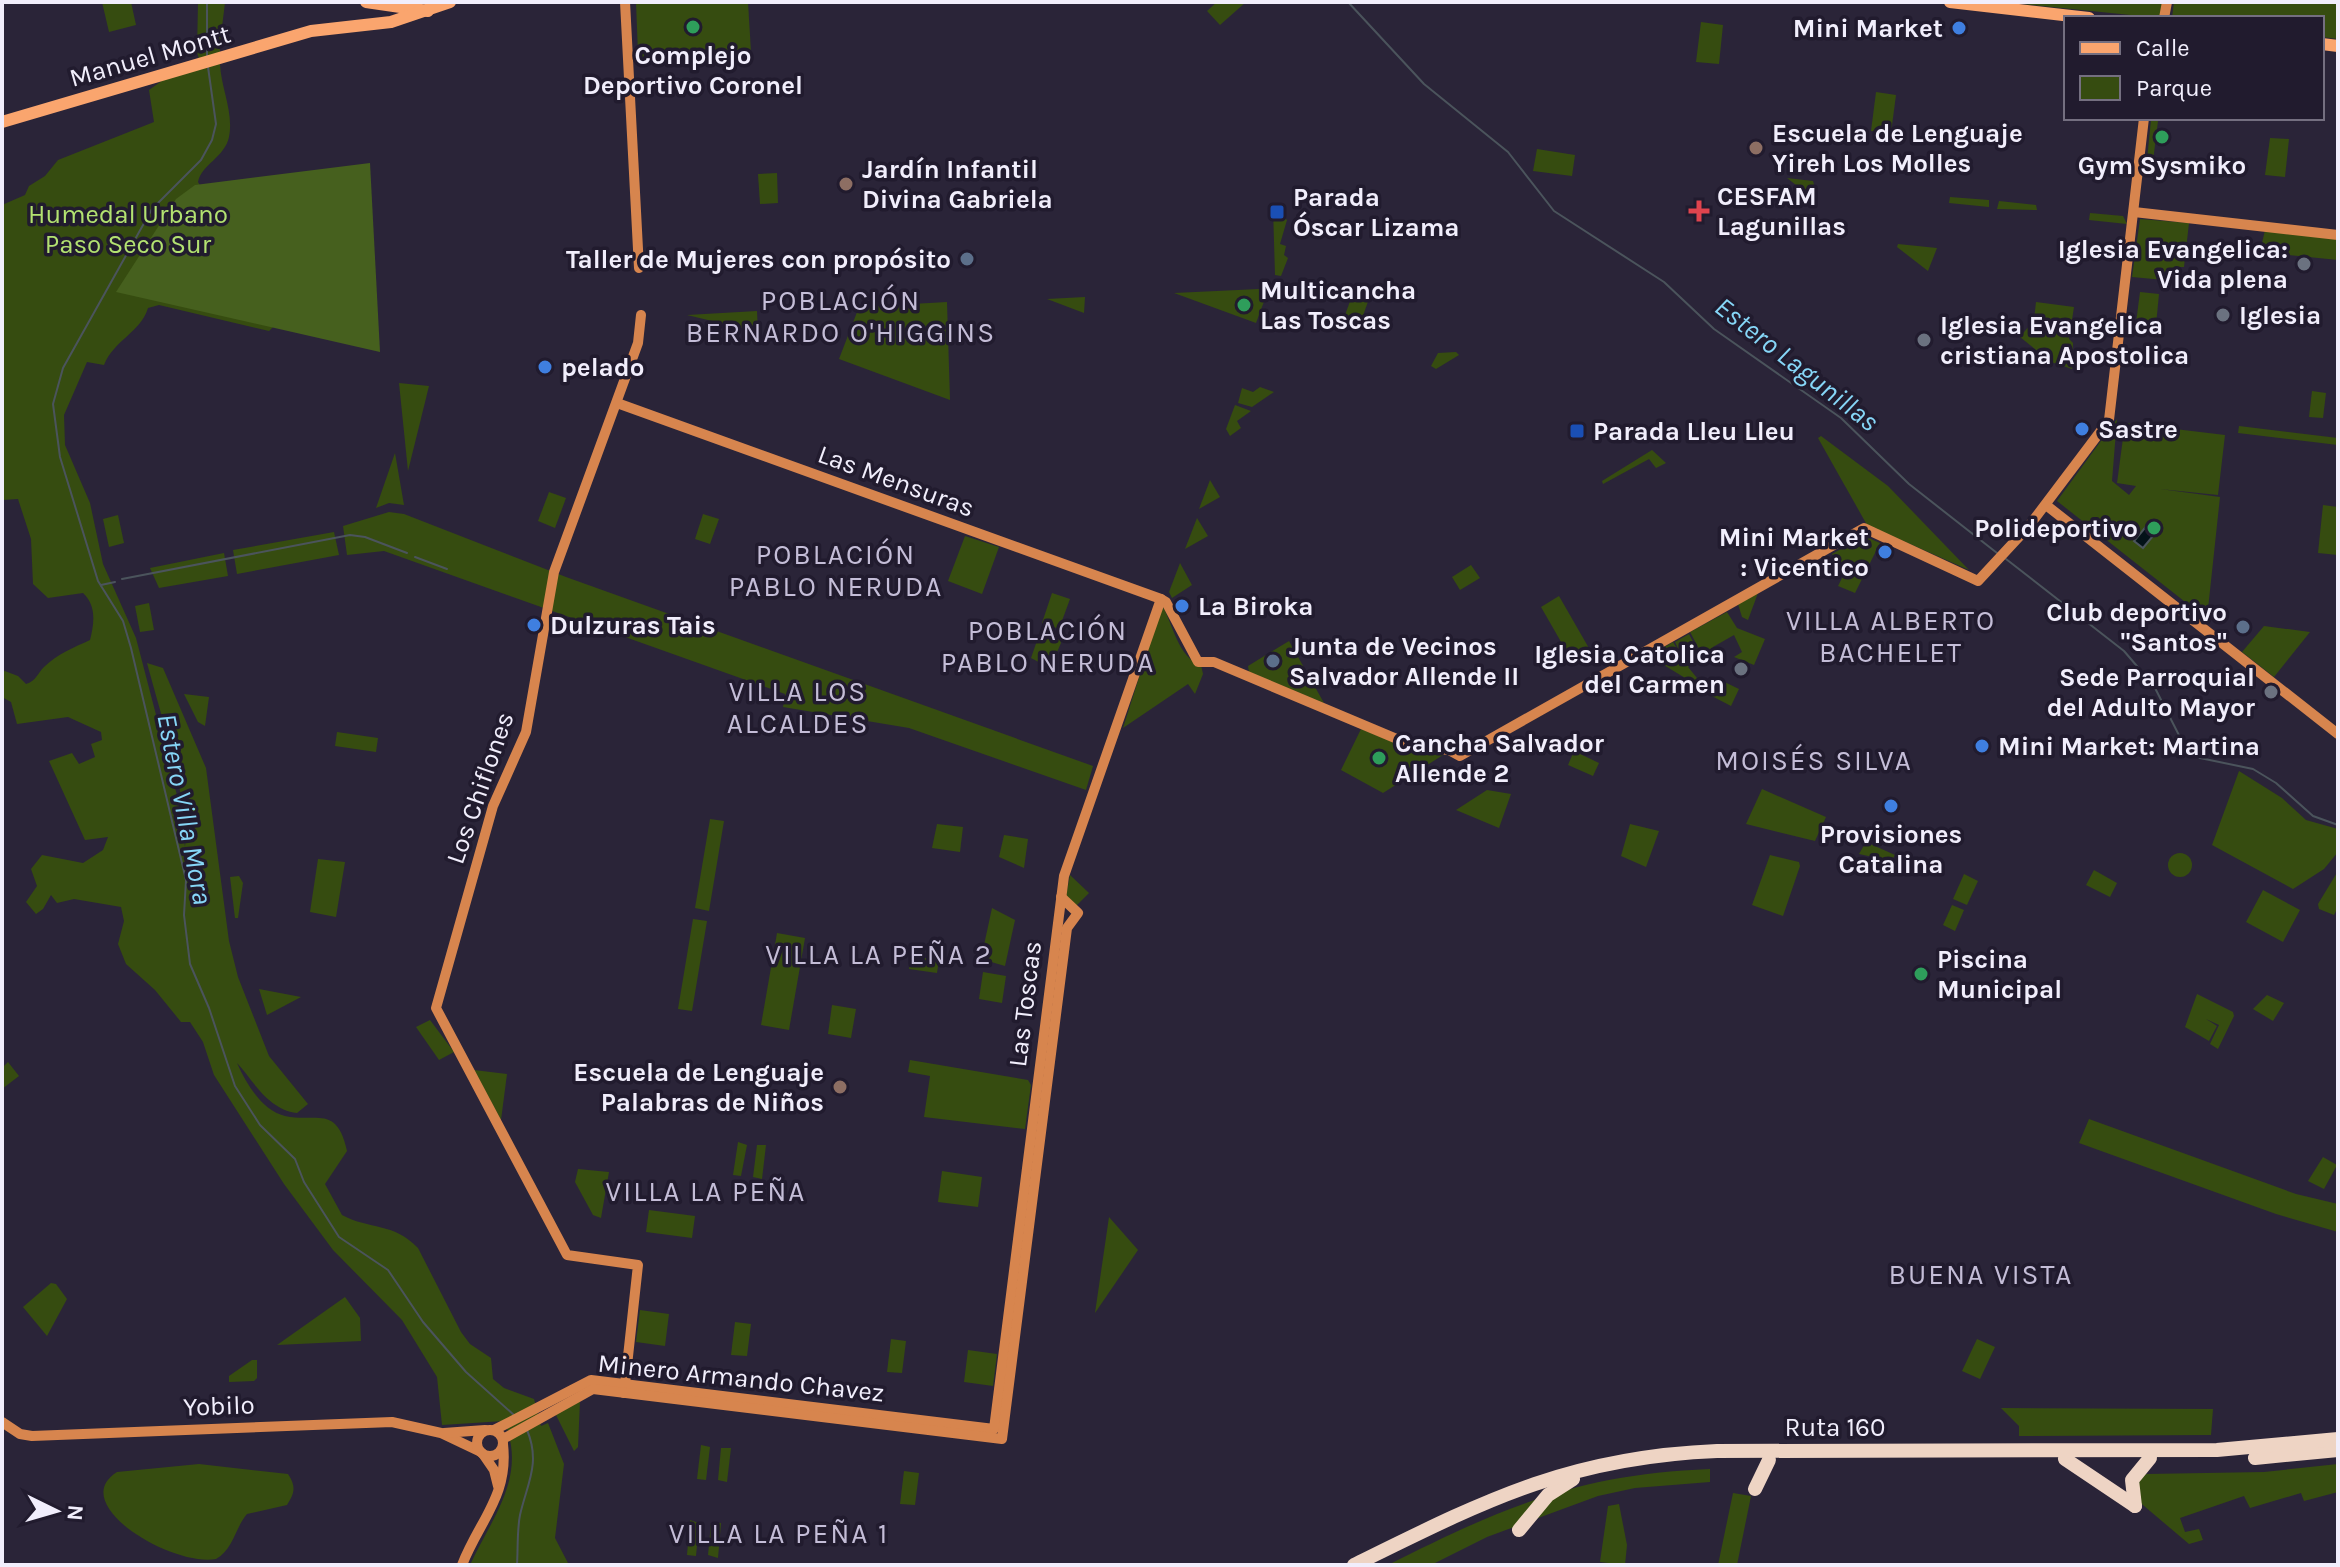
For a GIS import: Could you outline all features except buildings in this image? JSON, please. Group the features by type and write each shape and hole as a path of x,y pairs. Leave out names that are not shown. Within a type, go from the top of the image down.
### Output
{"highway":[{"name":"Ruta 160","path":"1354,1565 1519,1487 1580,1468 1637,1457 1717,1451 2228,1449 2338,1439"},
{"name":"Ruta 160","path":"1374,1565 1496,1506 1573,1479 1656,1464 1769,1460 2277,1457 2338,1450"},
{"path":"2065,1459 2135,1506 2132,1480 2150,1458"},
{"path":"1755,1489 1769,1460"},
{"path":"1519,1530 1548,1495 1573,1479"}],"main road":[{"name":"Manuel Montt","path":"2,122 311,31 391,22 426,6 450,2"},
{"path":"1950,2 2072,16"},
{"path":"376,3 426,6"}],"street":[{"path":"625,2 639,268"},
{"path":"1161,599 1168,605 1193,657 1200,662 1211,661 1416,747 1449,750 1460,756 1864,528 1978,581 2046,505 2109,420 2144,120"},
{"path":"2134,212 2338,235"},
{"name":"Los Chiflones","path":"624,1388 638,1265 567,1255 436,1008 493,806 526,732 552,580 640,337 641,315"},
{"name":"Las Mensuras","path":"617,403 1161,599"},
{"path":"2046,505 2338,734"},
{"name":"Las Toscas","path":"994,1429 1065,871 1161,599"},
{"name":"Las Toscas","path":"1002,1439 1067,928 1078,913 1061,897"},
{"name":"Minero Armando Chavez","path":"500,1434 588,1380 624,1388 1002,1439"},
{"name":"Minero Armando Chavez","path":"624,1388 994,1429"},
{"name":"Yobilo","path":"2,1422 20,1434 32,1436 375,1422 410,1424 441,1433 482,1453"},
{"name":"Yobilo","path":"441,1433 500,1434"},
{"path":"498,1492 494,1470 477,1440 500,1434"},
{"path":"482,1453 496,1455 500,1434"},
{"path":"462,1565 493,1510 498,1492 500,1434"}],"green space":[{"path":"102,2 131,2 136,25 109,32"},
{"name":"Humedal Urbano Paso Seco Sur","path":"198,2 225,2 220,64 230,128 227,144 198,182 278,322 269,331 159,305 148,308 140,324 114,349 104,365 87,362 64,415 65,445 90,503 103,564 136,638 179,803 185,847 183,807 147,663 163,668 206,768 229,941 238,977 269,1056 308,1104 297,1113 277,1106 237,1063 250,1087 269,1108 296,1118 324,1118 337,1127 347,1151 325,1184 342,1215 400,1234 418,1248 461,1332 470,1344 491,1358 493,1379 504,1388 534,1399 541,1426 548,1423 564,1464 555,1538 569,1565 470,1565 497,1513 510,1479 512,1460 504,1421 442,1425 437,1377 402,1320 333,1250 284,1184 214,1075 203,1042 190,1022 181,1022 155,990 126,964 118,944 124,921 121,907 74,899 57,903 51,895 36,914 26,902 37,886 31,869 42,855 83,863 103,850 108,837 85,840 49,761 72,753 79,764 95,757 91,744 102,740 101,732 68,717 17,724 11,702 2,697 2,670 29,683 55,658 90,640 93,615 91,604 83,593 48,598 33,584 31,539 18,499 2,500 2,205 25,195 29,186 45,176 58,160 154,122 149,90 163,80 201,67 197,52"},
{"name":"Complejo Deportivo Coronel","path":"636,2 748,2 751,52 641,57 638,54"},
{"path":"1217,2 1246,2 1220,25 1207,11"},
{"path":"2003,2 2164,2 2160,16"},
{"path":"2174,2 2338,4 2338,39 2324,37 2324,16 2172,16"},
{"path":"1701,22 1723,25 1719,64 1696,62"},
{"path":"1876,92 1896,95 1891,133 1871,131"},
{"path":"2151,120 2158,121 2153,161 2147,160"},
{"path":"2270,138 2289,139 2285,177 2265,175"},
{"path":"1537,149 1575,155 1572,176 1533,171"},
{"path":"370,163 380,352 116,292 176,199 195,185"},
{"path":"777,173 778,203 760,204 758,174"},
{"path":"1787,178 1813,181 1817,195 1814,199"},
{"path":"1950,197 1989,200 1989,207 1949,203"},
{"path":"1999,201 2036,205 2037,210 1997,209"},
{"path":"1273,208 1287,220 1280,244 1286,246 1284,255 1288,258 1281,276 1275,275"},
{"path":"2090,213 2123,216 2127,224 2089,220"},
{"path":"2140,219 2189,223 2184,267 2177,267 2175,281 2132,277"},
{"path":"2265,230 2338,239 2338,260 2260,252"},
{"path":"1898,244 1937,248 1928,271 1897,247"},
{"path":"1259,289 1266,296 1256,323 1174,293"},
{"path":"1354,290 1370,296 1360,324 1344,318"},
{"path":"2140,292 2159,294 2156,325 2136,323"},
{"path":"1085,297 1084,313 1047,299"},
{"path":"947,302 950,400 839,359 859,307"},
{"path":"2036,302 2074,307 2069,339 2073,343 2072,369 2051,362 2020,337 2034,320"},
{"path":"757,311 758,332 687,315"},
{"path":"1456,352 1459,355 1436,369 1431,366 1438,353"},
{"path":"399,383 429,386 408,471"},
{"path":"1260,387 1274,392 1252,407 1238,403 1242,388 1253,392"},
{"path":"2312,391 2326,393 2323,418 2309,417"},
{"path":"1235,405 1251,411 1237,421 1241,428 1230,436 1226,429"},
{"name":"Polideportivo","path":"2117,419 2112,481 2129,495 2136,486 2117,483 2125,423 2225,435 2218,495 2160,489 2220,497 2208,609 2203,616 2057,501"},
{"path":"2239,426 2338,438 2338,445 2238,433"},
{"path":"1821,436 1888,486 1969,570 1867,525 1818,438"},
{"path":"1652,450 1666,463 1656,468 1649,459 1603,484 1602,481"},
{"path":"395,453 404,505 389,503 376,508"},
{"path":"1210,480 1220,497 1199,509"},
{"path":"549,492 566,498 555,528 538,521"},
{"path":"2323,505 2338,507 2338,555 2318,553"},
{"path":"389,512 404,514 566,577 1093,766 1086,790 909,728 783,707 785,694 384,551 347,555 343,526"},
{"path":"703,514 719,519 710,544 695,539"},
{"path":"118,515 124,543 109,547 103,519"},
{"path":"1197,518 1208,536 1185,549"},
{"path":"334,532 339,555 237,574 233,550"},
{"path":"965,536 999,547 982,594 948,581"},
{"path":"1864,536 1880,543 1855,593 1838,586 1844,574 1832,554"},
{"path":"224,553 228,576 159,588 150,568"},
{"path":"1180,563 1192,585 1172,598 1169,592"},
{"path":"1471,565 1480,578 1460,590 1452,577"},
{"path":"1052,593 1070,599 1059,629 1042,623"},
{"path":"1758,593 1748,620 1742,617 1738,604"},
{"path":"1559,596 1590,650 1572,661 1541,607"},
{"path":"149,603 154,630 140,632 135,606"},
{"path":"1162,605 1181,648 1201,665 1203,674 1195,694 1188,684 1123,728"},
{"path":"1727,612 1737,628 1765,639 1754,665 1734,657 1742,652 1734,635 1713,647 1718,655 1706,662 1690,632"},
{"path":"2264,626 2310,632 2274,677 2242,652"},
{"path":"1040,632 1060,639 1050,668 1031,658"},
{"path":"1689,634 1702,659 1688,667 1697,678 1695,684 1649,656 1673,642 1682,657 1675,642"},
{"path":"1289,641 1324,703 1249,672 1248,666"},
{"path":"1714,677 1739,689 1731,706 1706,693"},
{"path":"184,694 209,697 205,726 198,722"},
{"path":"1361,729 1416,751 1443,755 1383,793 1341,770"},
{"path":"337,732 378,738 376,752 335,746"},
{"path":"1574,751 1599,763 1593,776 1568,765"},
{"path":"2239,771 2282,798 2306,820 2338,829 2338,852 2324,869 2293,889 2212,845"},
{"path":"1762,789 1826,817 1815,841 1746,824"},
{"path":"1487,790 1511,794 1499,828 1456,810"},
{"path":"710,819 724,821 709,911 695,908"},
{"path":"937,824 963,827 960,852 932,848"},
{"path":"1630,824 1659,831 1646,867 1621,856"},
{"path":"1004,835 1028,839 1024,868 999,857"},
{"path":"1866,842 1895,855 1891,861 1859,854"},
{"path":"2180,853 2188,857 2192,865 2188,873 2180,877 2172,873 2168,865 2172,857"},
{"path":"1770,855 1799,862 1800,866 1783,916 1752,905"},
{"path":"318,859 345,862 336,917 310,912"},
{"path":"2094,870 2117,883 2110,897 2086,885"},
{"path":"2338,871 2338,907 2334,915 2319,909 2318,904"},
{"path":"1964,874 1978,881 1967,905 1953,899"},
{"path":"1070,875 1089,893 1076,906 1066,896"},
{"path":"239,876 243,883 238,918 235,918 230,877"},
{"path":"2263,890 2300,910 2283,942 2246,922"},
{"path":"1952,905 1964,910 1955,931 1943,925"},
{"path":"992,908 1015,920 1005,966 981,959"},
{"path":"693,919 707,921 692,1011 678,1009"},
{"path":"777,933 805,938 789,1030 761,1025"},
{"path":"911,956 939,960 937,973 909,969"},
{"path":"983,972 1006,976 1002,1003 979,999"},
{"path":"259,989 301,997 267,1015"},
{"path":"2197,994 2233,1012 2234,1016 2218,1049 2210,1044 2219,1025 2206,1019 2217,1026 2209,1041 2185,1027"},
{"path":"2267,995 2284,1003 2273,1021 2253,1009"},
{"path":"832,1005 856,1009 851,1038 828,1034"},
{"path":"430,1020 454,1052 439,1060 416,1027"},
{"path":"910,1060 1028,1080 1031,1085 1025,1129 924,1117 930,1076 908,1072"},
{"path":"8,1062 19,1076 2,1089 2,1068"},
{"path":"474,1070 507,1074 501,1120"},
{"path":"2089,1119 2296,1194 2338,1204 2338,1232 2276,1214 2079,1143"},
{"path":"738,1142 747,1145 741,1176 733,1175"},
{"path":"757,1145 766,1145 762,1179 753,1177"},
{"path":"2323,1157 2337,1165 2324,1189 2308,1181"},
{"path":"578,1169 609,1172 601,1218 593,1215 575,1182"},
{"path":"942,1171 982,1177 978,1207 938,1202"},
{"path":"649,1210 695,1216 692,1238 646,1232"},
{"path":"1109,1217 1138,1250 1095,1313"},
{"path":"51,1283 56,1284 67,1299 47,1336 23,1307"},
{"path":"345,1297 360,1318 361,1341 277,1345"},
{"path":"640,1310 669,1314 665,1346 636,1342"},
{"path":"735,1322 751,1324 747,1356 731,1355"},
{"path":"891,1339 906,1341 902,1373 887,1372"},
{"path":"1977,1339 1995,1347 1980,1379 1962,1371"},
{"path":"968,1350 997,1354 993,1386 964,1382"},
{"path":"252,1360 257,1360 257,1378 254,1381 229,1382 229,1376"},
{"path":"580,1401 578,1447 574,1451 556,1415"},
{"path":"2001,1408 2213,1409 2211,1435 2019,1436 2019,1426"},
{"path":"701,1445 710,1447 706,1480 697,1479"},
{"path":"721,1448 731,1448 727,1482 718,1480"},
{"path":"199,1464 288,1474 293,1493 287,1505 247,1514 226,1550 216,1559 197,1559 152,1543 114,1516 105,1500 105,1485 117,1472"},
{"path":"2338,1464 2338,1492 2304,1501 2301,1493 2250,1508 2244,1496 2180,1518 2185,1532 2199,1529 2203,1540 2189,1544 2137,1500 2140,1476 2147,1474 2264,1472"},
{"path":"1710,1469 1710,1482 1635,1488 1598,1496 1487,1537 1431,1565 1388,1565 1468,1526 1543,1497 1621,1478"},
{"path":"904,1471 919,1473 915,1505 900,1504"},
{"path":"1733,1493 1751,1496 1737,1565 1718,1565"},
{"path":"1619,1504 1627,1545 1625,1565 1600,1562 1608,1506"},
{"path":"690,1520 699,1523 696,1556 687,1555"},
{"path":"711,1523 721,1523 718,1558 708,1555"}],"shaded area":[{"path":"2149,523 2158,530 2143,548 2134,541"}],"waterway":[{"name":"Estero Villa Mora","path":"207,2 207,57"},
{"name":"Estero Lagunillas","path":"1348,2 1424,84 1508,152 1554,211 1664,282 1714,329 1841,418 1909,484 1997,553"},
{"name":"Estero Villa Mora","path":"208,67 216,124 212,140 201,160 152,209 63,368 53,404 60,457 98,581 123,621 131,648 186,880 184,915 190,964 209,1008 235,1086 260,1125 295,1159 304,1182 339,1237 388,1270 423,1322 466,1372 515,1416"},
{"path":"122,579 350,535 365,537 407,553"},
{"path":"415,557 447,569"},
{"name":"Estero Lagunillas","path":"2006,559 2124,651 2154,686 2187,751 2200,758 2253,769 2276,783 2313,816 2338,825"},
{"path":"101,585 115,582"},
{"name":"Estero Villa Mora","path":"517,1565 519,1521 533,1463 527,1430"}],"place":[{"name":"Complejo Deportivo Coronel","path":"693,27"},
{"name":"Mini Market","path":"1959,28"},
{"name":"Gym Sysmiko","path":"2162,137"},
{"name":"Escuela de Lenguaje Yireh Los Molles","path":"1756,148"},
{"name":"Jardín Infantil Divina Gabriela","path":"846,184"},
{"name":"CESFAM Lagunillas","path":"1699,211"},
{"name":"Parada Óscar Lizama","path":"1277,212"},
{"name":"Taller de Mujeres con propósito","path":"967,259"},
{"name":"Iglesia Evangelica: Vida plena","path":"2304,264"},
{"name":"Multicancha Las Toscas","path":"1244,305"},
{"name":"Iglesia","path":"2223,315"},
{"name":"Iglesia Evangelica cristiana Apostolica","path":"1924,340"},
{"name":"pelado","path":"545,367"},
{"name":"Sastre","path":"2082,429"},
{"name":"Parada Lleu Lleu","path":"1577,431"},
{"name":"Polideportivo","path":"2154,528"},
{"name":"Mini Market : Vicentico","path":"1885,552"},
{"name":"La Biroka","path":"1182,606"},
{"name":"Dulzuras Tais","path":"534,625"},
{"name":"Club deportivo \"Santos\"","path":"2243,627"},
{"name":"Junta de Vecinos Salvador Allende II","path":"1273,661"},
{"name":"Iglesia Catolica del Carmen","path":"1741,669"},
{"name":"Sede Parroquial del Adulto Mayor","path":"2271,692"},
{"name":"Mini Market: Martina","path":"1982,746"},
{"name":"Cancha Salvador Allende 2","path":"1379,758"},
{"name":"Provisiones Catalina","path":"1891,806"},
{"name":"Piscina Municipal","path":"1921,974"},
{"name":"Escuela de Lenguaje Palabras de Niños","path":"840,1087"}],"district":[{"name":"POBLACIÓN BERNARDO O'HIGGINS","path":"841,316"},
{"name":"POBLACIÓN PABLO NERUDA","path":"836,570"},
{"name":"VILLA ALBERTO BACHELET","path":"1891,636"},
{"name":"POBLACIÓN PABLO NERUDA","path":"1048,646"},
{"name":"VILLA LOS ALCALDES","path":"798,707"},
{"name":"MOISÉS SILVA","path":"1814,760"},
{"name":"VILLA LA PEÑA 2","path":"879,954"},
{"name":"VILLA LA PEÑA","path":"706,1191"},
{"name":"BUENA VISTA","path":"1981,1274"},
{"name":"VILLA LA PEÑA 1","path":"779,1533"}]}
